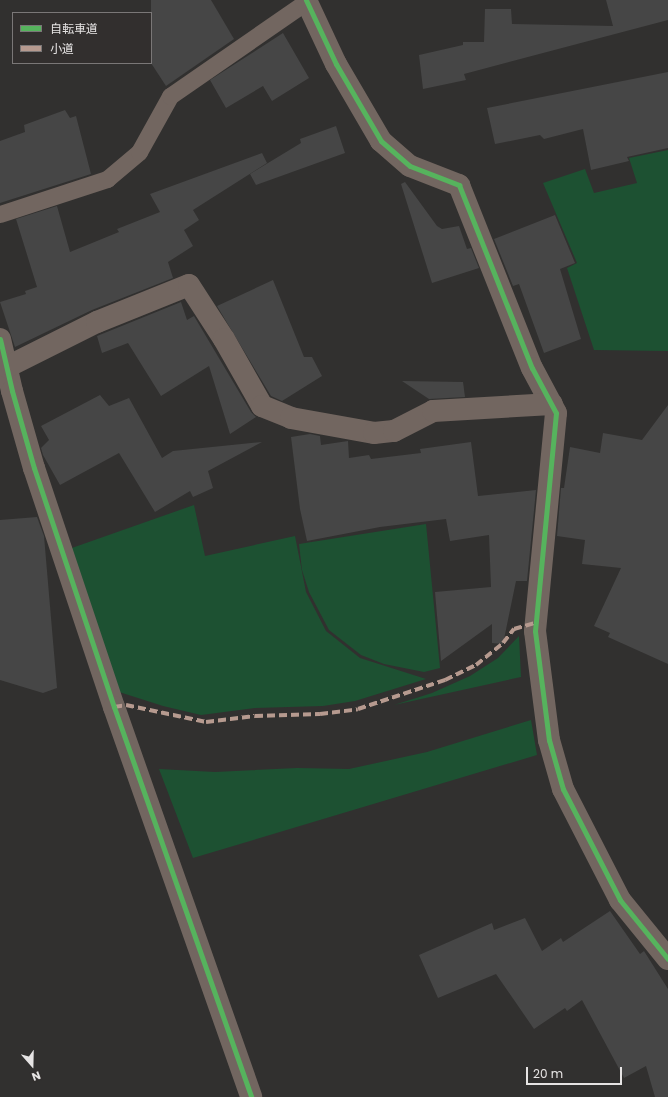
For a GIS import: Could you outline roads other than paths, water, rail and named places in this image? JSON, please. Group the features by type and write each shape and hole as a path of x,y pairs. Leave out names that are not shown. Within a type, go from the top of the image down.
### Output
{"street":[{"path":"306,1 336,64 381,141 410,166 459,185 508,312 532,368 556,413 534,631 549,740 563,789 620,900 668,959"},
{"path":"7,368 97,322 188,285 194,290 224,339 262,406 291,418 374,432 394,431 433,411 552,404"},
{"path":"0,339 34,468 251,1097"}],"lane":[{"path":"0,214 107,179 139,152 170,96 306,1"}]}
